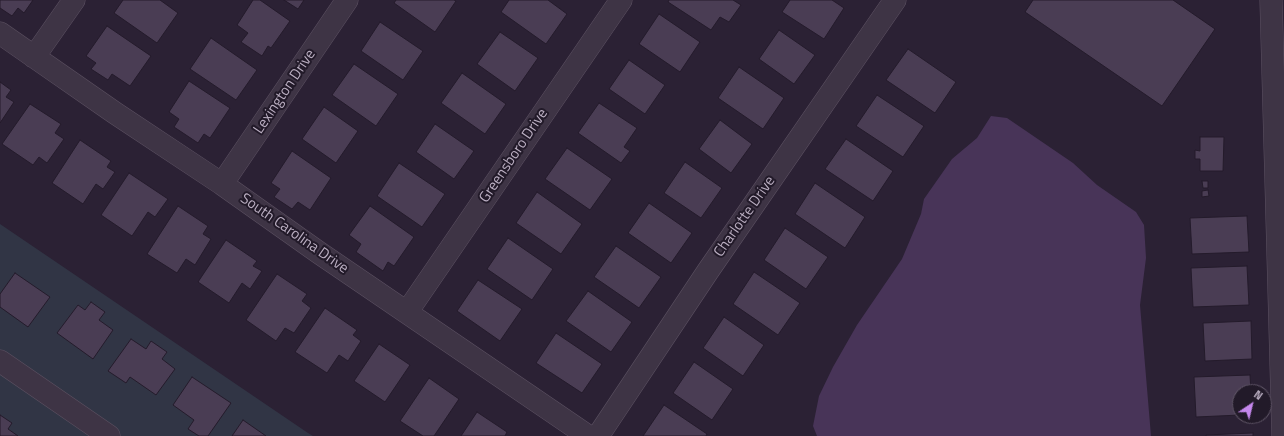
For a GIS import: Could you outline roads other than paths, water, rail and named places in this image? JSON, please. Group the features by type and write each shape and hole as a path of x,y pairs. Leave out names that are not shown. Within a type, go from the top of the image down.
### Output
{"street":[{"path":"34,57 74,0"},
{"name":"Lexington Drive","path":"222,184 347,0"},
{"name":"Greensboro Drive","path":"408,312 621,0"},
{"name":"Charlotte Drive","path":"598,436 708,271 895,0"},
{"path":"1271,0 1283,436"},
{"name":"South Carolina Drive","path":"0,33 588,436"},
{"path":"0,361 109,436"}]}
